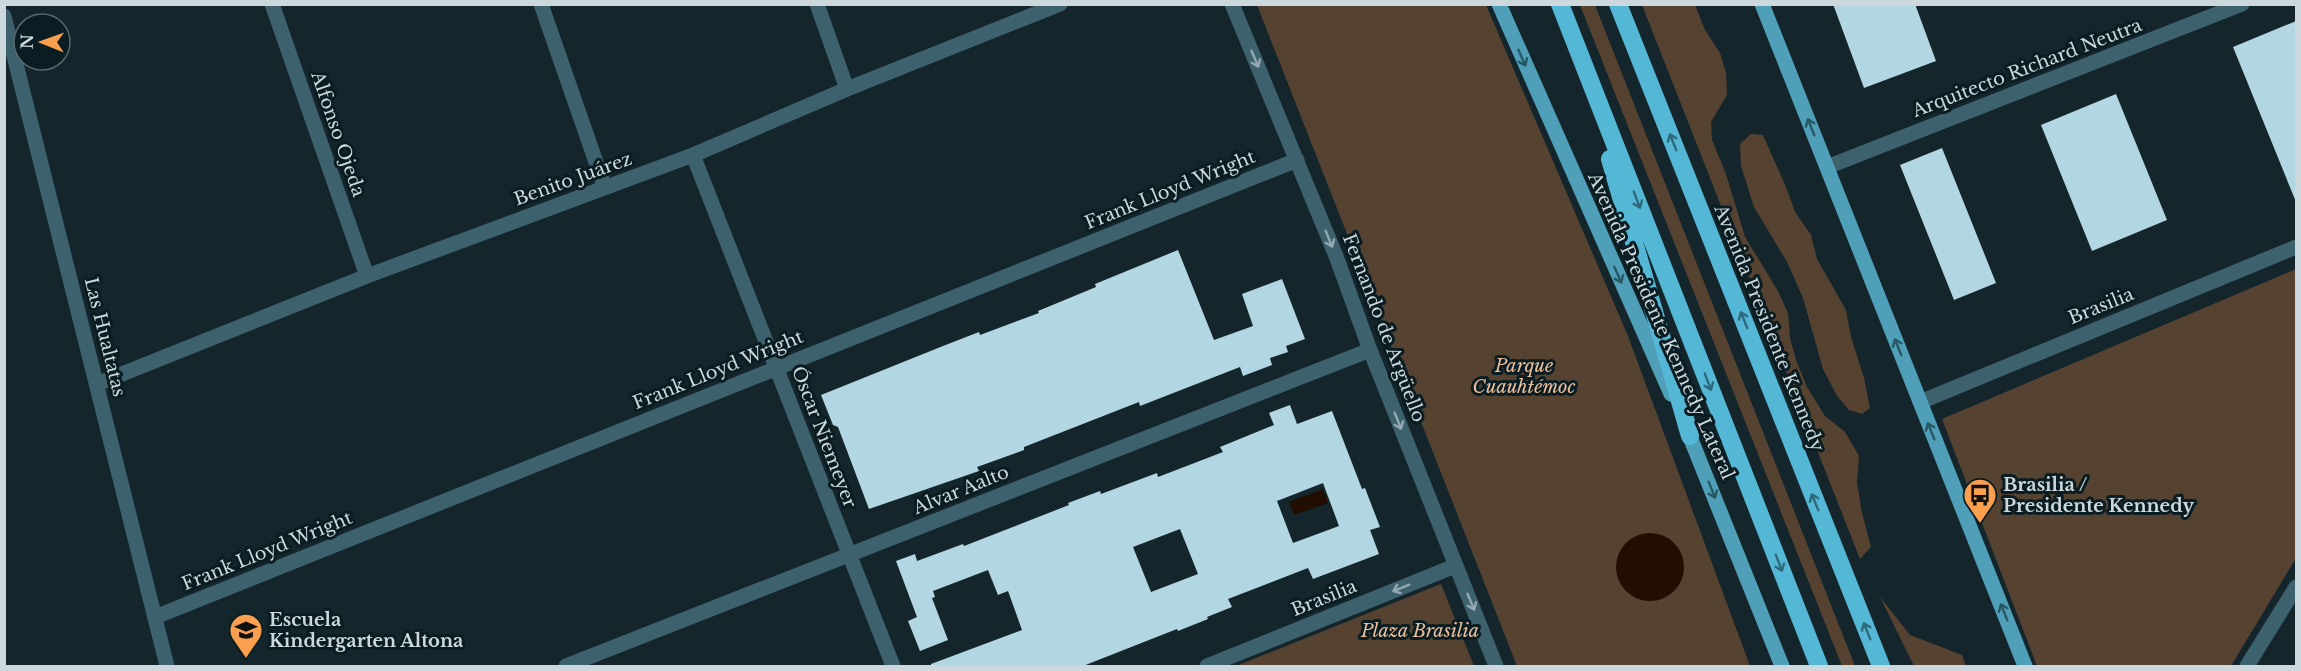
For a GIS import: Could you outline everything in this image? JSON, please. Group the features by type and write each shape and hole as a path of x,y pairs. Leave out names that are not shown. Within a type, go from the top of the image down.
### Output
{"highway":[{"path":"1560,4 1819,666"},
{"name":"Avenida Presidente Kennedy","path":"1618,4 1881,666"},
{"path":"1577,48 1690,436"}],"main road":[{"name":"Avenida Presidente Kennedy Lateral","path":"1499,4 1690,436 1782,666"},
{"path":"1762,4 2025,666"}],"street":[{"name":"Alfonso Ojeda","path":"272,4 367,276"},
{"path":"542,4 605,188"},
{"path":"817,4 847,89"},
{"name":"Benito Juárez","path":"97,384 367,276 693,155 847,89 1060,4"},
{"name":"Fernando de Argüello","path":"1232,4 1336,256 1370,350 1497,666"},
{"name":"Arquitecto Richard Neutra","path":"1827,167 2242,4"},
{"name":"Las Hualtatas","path":"4,16 167,666"},
{"name":"Óscar Niemeyer","path":"693,155 893,666"},
{"name":"Frank Lloyd Wright","path":"154,617 1297,160"},
{"name":"Brasilia","path":"1920,402 2296,247"},
{"name":"Alvar Aalto","path":"566,666 1370,350"},
{"name":"Brasilia","path":"1207,666 1455,566"},
{"path":"2247,666 2296,587"}],"green space":[{"name":"Parque Cuauhtémoc","path":"1257,5 1486,5 1628,336 1750,666 1517,666"},
{"path":"1580,5 1595,5 1855,666 1842,666"},
{"path":"1642,5 1695,5 1705,30 1720,53 1726,73 1727,95 1711,122 1712,140 1726,174 1745,237 1778,291 1788,313 1790,338 1807,387 1825,416 1845,432 1859,456 1857,483 1871,547 1860,559"},
{"path":"1751,134 1763,135 1795,212 1811,235 1817,259 1846,310 1870,408 1862,414 1849,410 1837,396 1823,369 1803,298 1787,262 1754,207 1741,166 1740,144"},
{"path":"2296,269 2296,558 2231,666 2037,666 1942,419"},
{"name":"Plaza Brasilia","path":"1441,584 1474,666 1236,666"},
{"path":"1880,597 1910,635 1962,655 1966,666 1914,666"}],"shaded area":[{"path":"1323,489 1328,503 1294,515 1289,502"},
{"path":"1650,533 1663,536 1674,543 1681,554 1684,567 1681,580 1674,591 1663,598 1650,601 1637,598 1626,591 1619,580 1616,567 1619,554 1626,543 1637,536"}],"building":[{"path":"1833,4 1915,4 1936,61 1864,88"},
{"path":"2296,21 2296,202 2233,47"},
{"path":"2116,94 2167,220 2092,251 2041,125"},
{"path":"1942,148 1996,283 1954,300 1900,165"},
{"path":"1178,250 1214,340 1253,326 1242,294 1282,279 1305,339 1286,346 1288,352 1270,358 1272,365 1243,376 1240,367 1140,406 1139,402 977,467 979,471 869,509 838,427 833,425 821,395 979,332 980,335 1039,313 1038,311 1096,287 1095,284"},
{"path":"1290,405 1297,424 1332,411 1362,489 1365,488 1380,527 1370,530 1379,554 1313,579 1308,568 1228,599 1232,607 1207,617 1208,619 1083,666 931,666 931,664 1022,630 1008,591 998,595 988,570 933,591 935,597 932,598 948,640 920,651 908,621 917,617 896,561 915,554 917,561 963,544 964,546 1100,491 1101,494 1157,473 1158,477 1223,452 1220,447 1274,425 1269,413","holes":["1323,483 1339,526 1293,543 1277,501","1180,529 1198,574 1151,592 1133,547"]}],"place":[{"name":"Brasilia / Presidente Kennedy","path":"1980,524"},
{"name":"Escuela Kindergarten Altona","path":"246,659"}]}
